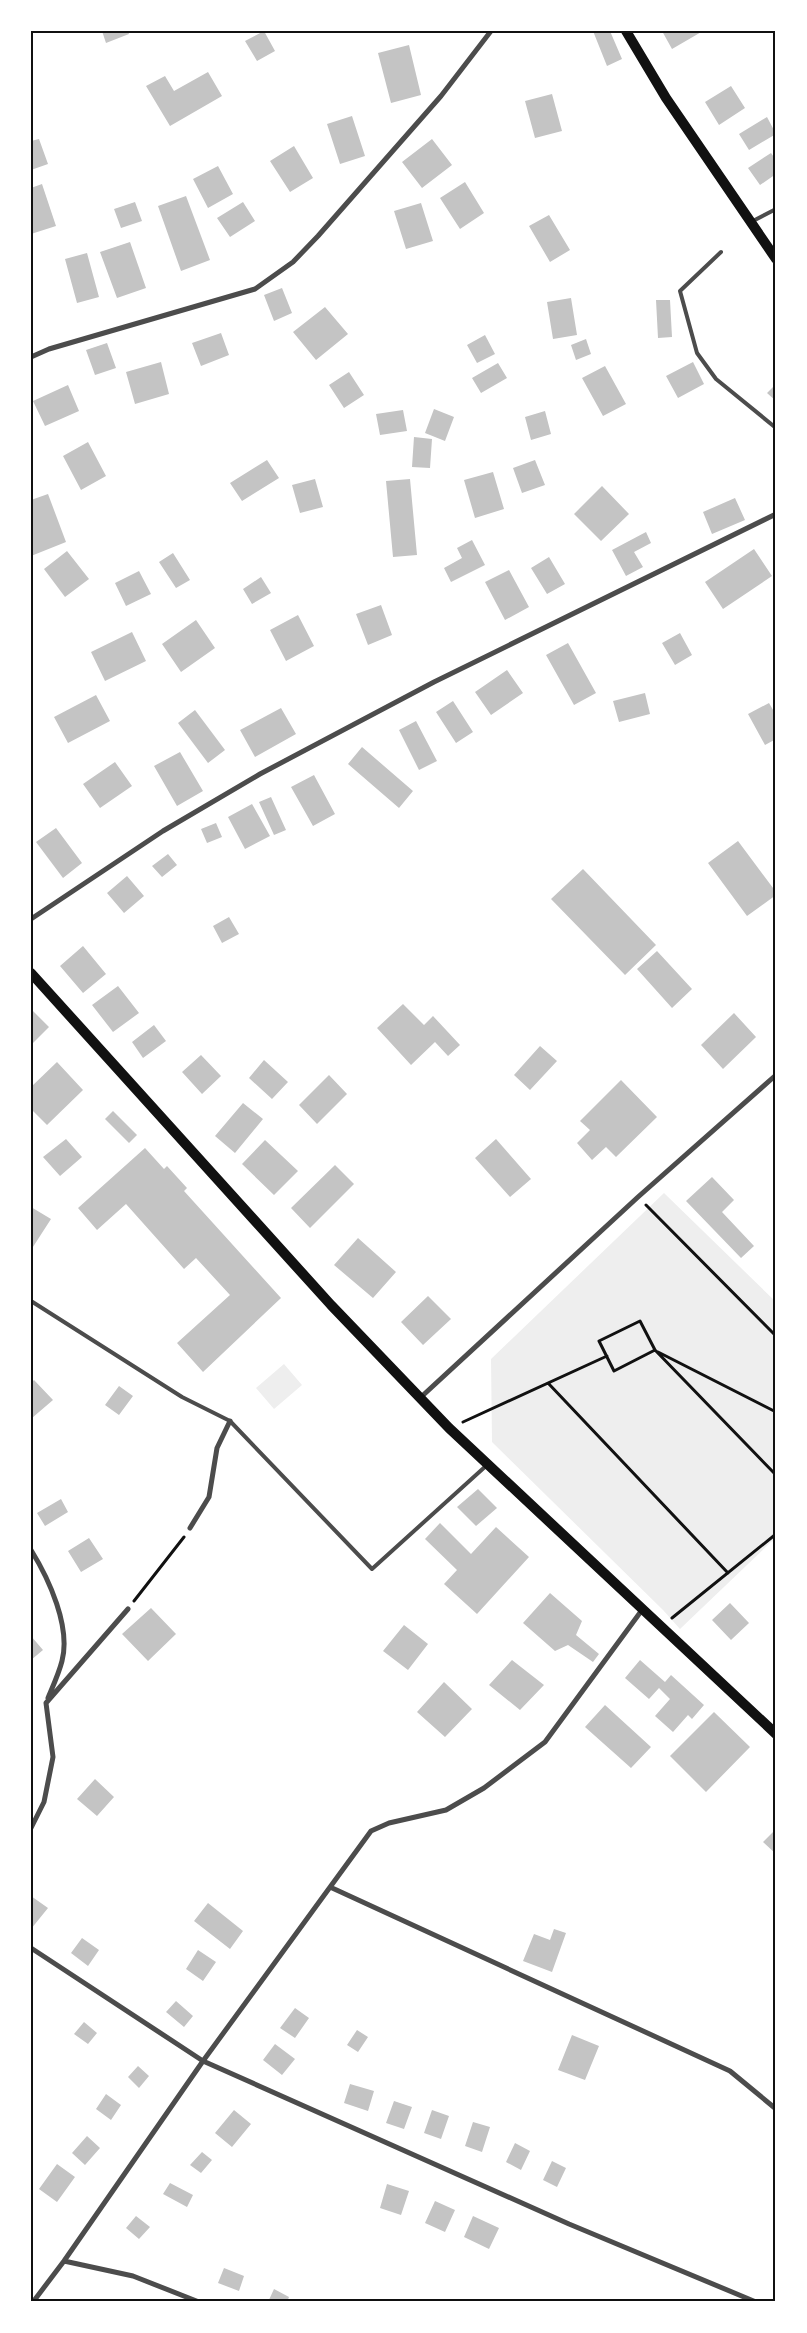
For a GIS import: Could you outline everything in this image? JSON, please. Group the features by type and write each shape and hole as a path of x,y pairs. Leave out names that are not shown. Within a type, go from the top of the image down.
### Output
{"main road":[{"path":"626,31 666,98 776,259"},
{"path":"31,973 331,1305 448,1428 776,1734"}],"street":[{"path":"31,357 255,289 293,262 318,236 441,96 491,31"},
{"path":"31,920 163,831 260,774 434,682 776,514"},
{"path":"420,1398 638,1197 776,1075"},
{"path":"190,1528 209,1497 216,1448 230,1421"},
{"path":"31,1550 45,1574 64,1632 62,1660 46,1703 53,1757 44,1802 31,1828"},
{"path":"46,1703 128,1609"},
{"path":"33,2302 64,2261 203,2061 371,1831 389,1823 446,1810 484,1788 545,1742 642,1610"},
{"path":"330,1887 730,2071 776,2109"},
{"path":"31,1948 203,2061 569,2224 756,2302"},
{"path":"64,2261 133,2276 199,2302"}],"lane":[{"path":"751,222 776,209"},
{"path":"722,252 680,291 696,354 716,379 776,428"},
{"path":"31,1301 182,1397 230,1421 372,1569 487,1465"}],"path":[{"path":"638,1197 776,1336"},
{"path":"655,1350 614,1370 599,1341 640,1321 655,1350 776,1475"},
{"path":"655,1350 776,1412"},
{"path":"448,1428 607,1356"},
{"path":"548,1383 728,1572"},
{"path":"128,1609 190,1528"},
{"path":"659,1626 775,1535"}],"shaded area":[{"path":"664,1193 776,1302 776,1544 772,1541 680,1629 492,1442 491,1359"},
{"path":"284,1364 302,1385 274,1409 256,1388"}],"building":[{"path":"102,31 128,31 129,34 106,43"},
{"path":"264,31 275,51 257,61 245,41"},
{"path":"593,31 610,31 622,59 607,66"},
{"path":"662,31 703,31 672,49"},
{"path":"409,45 421,95 391,103 378,53"},
{"path":"208,72 222,96 170,126 146,86 165,76 174,91"},
{"path":"731,86 745,108 719,125 705,102"},
{"path":"552,94 562,131 535,138 525,101"},
{"path":"352,116 365,156 340,164 327,124"},
{"path":"767,117 776,134 749,150 739,134"},
{"path":"39,139 48,164 31,170 31,141"},
{"path":"432,139 452,165 422,188 402,162"},
{"path":"294,146 313,178 290,192 270,161"},
{"path":"771,153 776,160 776,174 760,185 748,168"},
{"path":"218,166 233,194 208,208 193,179"},
{"path":"465,182 484,213 460,229 440,198"},
{"path":"42,184 56,226 31,234 31,188"},
{"path":"186,196 210,260 181,271 158,206"},
{"path":"135,202 142,221 121,228 114,209"},
{"path":"243,202 255,221 230,237 217,218"},
{"path":"421,203 433,241 406,249 394,211"},
{"path":"549,215 570,250 550,262 529,226"},
{"path":"130,242 146,288 117,298 100,252"},
{"path":"87,253 99,297 77,303 65,259"},
{"path":"282,288 292,313 274,321 264,295"},
{"path":"571,298 577,335 553,339 547,302"},
{"path":"656,300 670,300 672,337 658,338"},
{"path":"325,307 348,334 316,360 293,332"},
{"path":"221,333 229,355 201,366 192,343"},
{"path":"485,335 495,354 477,363 467,345"},
{"path":"586,339 591,354 576,360 571,345"},
{"path":"107,343 116,368 95,375 86,350"},
{"path":"161,362 169,394 135,404 126,372"},
{"path":"693,362 704,384 678,398 666,376"},
{"path":"498,363 507,378 481,393 472,378"},
{"path":"605,366 626,404 603,416 582,378"},
{"path":"349,372 364,395 344,408 329,385"},
{"path":"776,384 776,401 767,393"},
{"path":"68,385 79,411 45,426 33,401"},
{"path":"434,409 454,417 445,441 425,433"},
{"path":"403,410 407,431 380,435 376,414"},
{"path":"545,411 551,434 531,440 525,417"},
{"path":"414,437 432,439 430,468 412,467"},
{"path":"88,442 106,476 81,490 63,456"},
{"path":"267,460 279,478 242,501 230,483"},
{"path":"535,460 545,485 522,493 513,468"},
{"path":"493,472 504,509 475,518 464,480"},
{"path":"315,479 323,507 300,513 292,485"},
{"path":"410,479 417,555 393,557 386,481"},
{"path":"602,486 629,514 601,541 574,514"},
{"path":"48,494 66,542 31,556 31,500"},
{"path":"735,498 745,520 712,534 703,512"},
{"path":"646,532 651,543 634,552 643,567 626,576 612,550"},
{"path":"472,540 485,565 451,582 444,568 462,558 457,548"},
{"path":"754,549 772,576 723,609 705,582"},
{"path":"67,551 89,579 65,597 44,569"},
{"path":"173,553 190,580 176,588 159,562"},
{"path":"549,557 565,584 547,594 531,568"},
{"path":"509,570 529,607 505,620 485,582"},
{"path":"139,571 151,594 126,606 115,583"},
{"path":"261,577 271,593 252,604 243,589"},
{"path":"381,605 392,635 368,645 356,614"},
{"path":"298,615 314,646 286,661 270,630"},
{"path":"196,620 215,648 181,672 162,644"},
{"path":"132,632 146,661 105,681 91,652"},
{"path":"680,633 692,655 675,665 662,643"},
{"path":"568,643 596,693 574,705 546,655"},
{"path":"507,670 523,693 491,715 475,692"},
{"path":"645,693 650,714 619,722 613,701"},
{"path":"96,695 110,721 68,743 54,717"},
{"path":"453,701 473,732 456,743 436,712"},
{"path":"769,703 776,715 776,739 765,745 748,714"},
{"path":"281,708 296,734 255,757 240,730"},
{"path":"195,710 225,750 208,763 178,723"},
{"path":"416,721 437,761 419,770 399,730"},
{"path":"362,747 413,791 399,808 348,764"},
{"path":"180,752 203,791 177,806 154,766"},
{"path":"115,762 132,786 100,808 83,784"},
{"path":"314,775 335,814 313,826 291,787"},
{"path":"271,797 286,830 274,835 259,802"},
{"path":"252,804 270,836 245,849 228,817"},
{"path":"216,823 222,837 207,843 201,829"},
{"path":"56,828 82,863 63,878 36,842"},
{"path":"738,841 776,892 776,895 747,916 708,863"},
{"path":"168,854 177,865 162,877 152,866"},
{"path":"583,869 656,945 625,975 551,899"},
{"path":"127,876 144,896 124,913 107,893"},
{"path":"229,917 239,934 222,943 213,926"},
{"path":"83,946 106,974 83,993 60,966"},
{"path":"657,951 692,989 672,1008 637,969"},
{"path":"118,986 139,1013 113,1032 92,1005"},
{"path":"403,1004 424,1025 433,1016 460,1045 448,1056 435,1042 411,1065 377,1028"},
{"path":"31,1009 49,1027 31,1045"},
{"path":"734,1013 756,1037 723,1069 701,1045"},
{"path":"154,1025 166,1041 143,1058 132,1042"},
{"path":"540,1046 557,1061 530,1090 514,1075"},
{"path":"201,1055 221,1076 202,1094 182,1072"},
{"path":"264,1060 288,1082 272,1099 249,1078"},
{"path":"57,1062 83,1090 47,1125 31,1109 31,1087"},
{"path":"329,1075 347,1094 317,1124 299,1105"},
{"path":"621,1080 657,1117 616,1157 606,1147 592,1160 577,1143 590,1130 580,1121"},
{"path":"243,1103 263,1119 235,1153 215,1136"},
{"path":"113,1111 137,1135 129,1143 105,1119"},
{"path":"66,1139 82,1157 60,1176 43,1157"},
{"path":"496,1139 531,1179 510,1197 475,1158"},
{"path":"265,1140 298,1171 274,1195 242,1164"},
{"path":"145,1148 164,1169 167,1166 187,1188 184,1191 281,1298 203,1372 177,1343 230,1295 196,1258 184,1269 126,1204 97,1230 78,1208"},
{"path":"335,1165 354,1184 310,1228 291,1208"},
{"path":"712,1177 734,1200 722,1212 754,1246 741,1258 686,1201"},
{"path":"31,1207 51,1219 31,1250"},
{"path":"358,1238 396,1272 373,1298 334,1265"},
{"path":"428,1296 451,1319 423,1345 401,1322"},
{"path":"34,1380 53,1400 32,1418 31,1383"},
{"path":"119,1386 133,1396 119,1415 105,1405"},
{"path":"478,1489 497,1508 476,1526 457,1507"},
{"path":"61,1499 68,1512 45,1526 37,1513"},
{"path":"440,1523 471,1554 496,1527 529,1557 477,1614 444,1584 457,1570 425,1539"},
{"path":"89,1538 103,1559 81,1572 68,1551"},
{"path":"550,1593 582,1621 576,1635 599,1654 593,1662 568,1645 555,1651 523,1623"},
{"path":"730,1603 749,1623 731,1640 712,1620"},
{"path":"151,1608 176,1634 148,1661 122,1634"},
{"path":"404,1625 428,1644 408,1670 383,1651"},
{"path":"31,1636 43,1650 31,1660"},
{"path":"512,1660 544,1685 520,1710 489,1685"},
{"path":"640,1660 665,1682 671,1675 704,1705 692,1719 688,1715 673,1732 655,1716 670,1699 659,1688 649,1699 625,1678"},
{"path":"444,1682 472,1709 445,1737 417,1712"},
{"path":"605,1705 651,1747 631,1768 585,1727"},
{"path":"714,1712 750,1747 706,1792 670,1756"},
{"path":"95,1779 114,1797 97,1816 77,1799"},
{"path":"776,1829 776,1854 763,1842"},
{"path":"31,1896 48,1908 31,1929"},
{"path":"208,1903 243,1931 230,1949 194,1921"},
{"path":"554,1929 566,1933 552,1972 523,1961 534,1934 550,1940"},
{"path":"82,1938 99,1950 88,1966 71,1953"},
{"path":"198,1950 216,1962 203,1981 186,1969"},
{"path":"176,2001 193,2016 184,2027 166,2012"},
{"path":"295,2008 309,2018 295,2038 280,2028"},
{"path":"84,2022 97,2033 88,2044 74,2034"},
{"path":"357,2030 368,2037 358,2052 347,2045"},
{"path":"572,2035 599,2046 585,2080 558,2070"},
{"path":"275,2044 295,2059 282,2075 263,2060"},
{"path":"138,2066 149,2076 139,2088 128,2077"},
{"path":"350,2084 374,2091 368,2111 344,2103"},
{"path":"106,2094 121,2105 111,2120 96,2109"},
{"path":"394,2101 412,2107 404,2129 386,2123"},
{"path":"234,2110 251,2124 232,2147 215,2133"},
{"path":"432,2110 449,2116 441,2139 424,2133"},
{"path":"473,2122 490,2127 482,2152 465,2146"},
{"path":"87,2136 100,2148 85,2165 72,2153"},
{"path":"515,2143 530,2151 521,2170 506,2162"},
{"path":"202,2152 212,2160 201,2173 190,2165"},
{"path":"552,2161 566,2168 557,2187 543,2180"},
{"path":"57,2164 75,2177 57,2202 39,2189"},
{"path":"170,2183 193,2195 187,2207 163,2194"},
{"path":"387,2184 409,2191 401,2215 380,2208"},
{"path":"435,2201 455,2210 445,2232 425,2223"},
{"path":"136,2216 150,2227 139,2239 126,2228"},
{"path":"473,2216 499,2228 489,2249 464,2237"},
{"path":"224,2268 244,2276 239,2291 218,2283"},
{"path":"274,2289 289,2297 287,2302 268,2302"}]}
